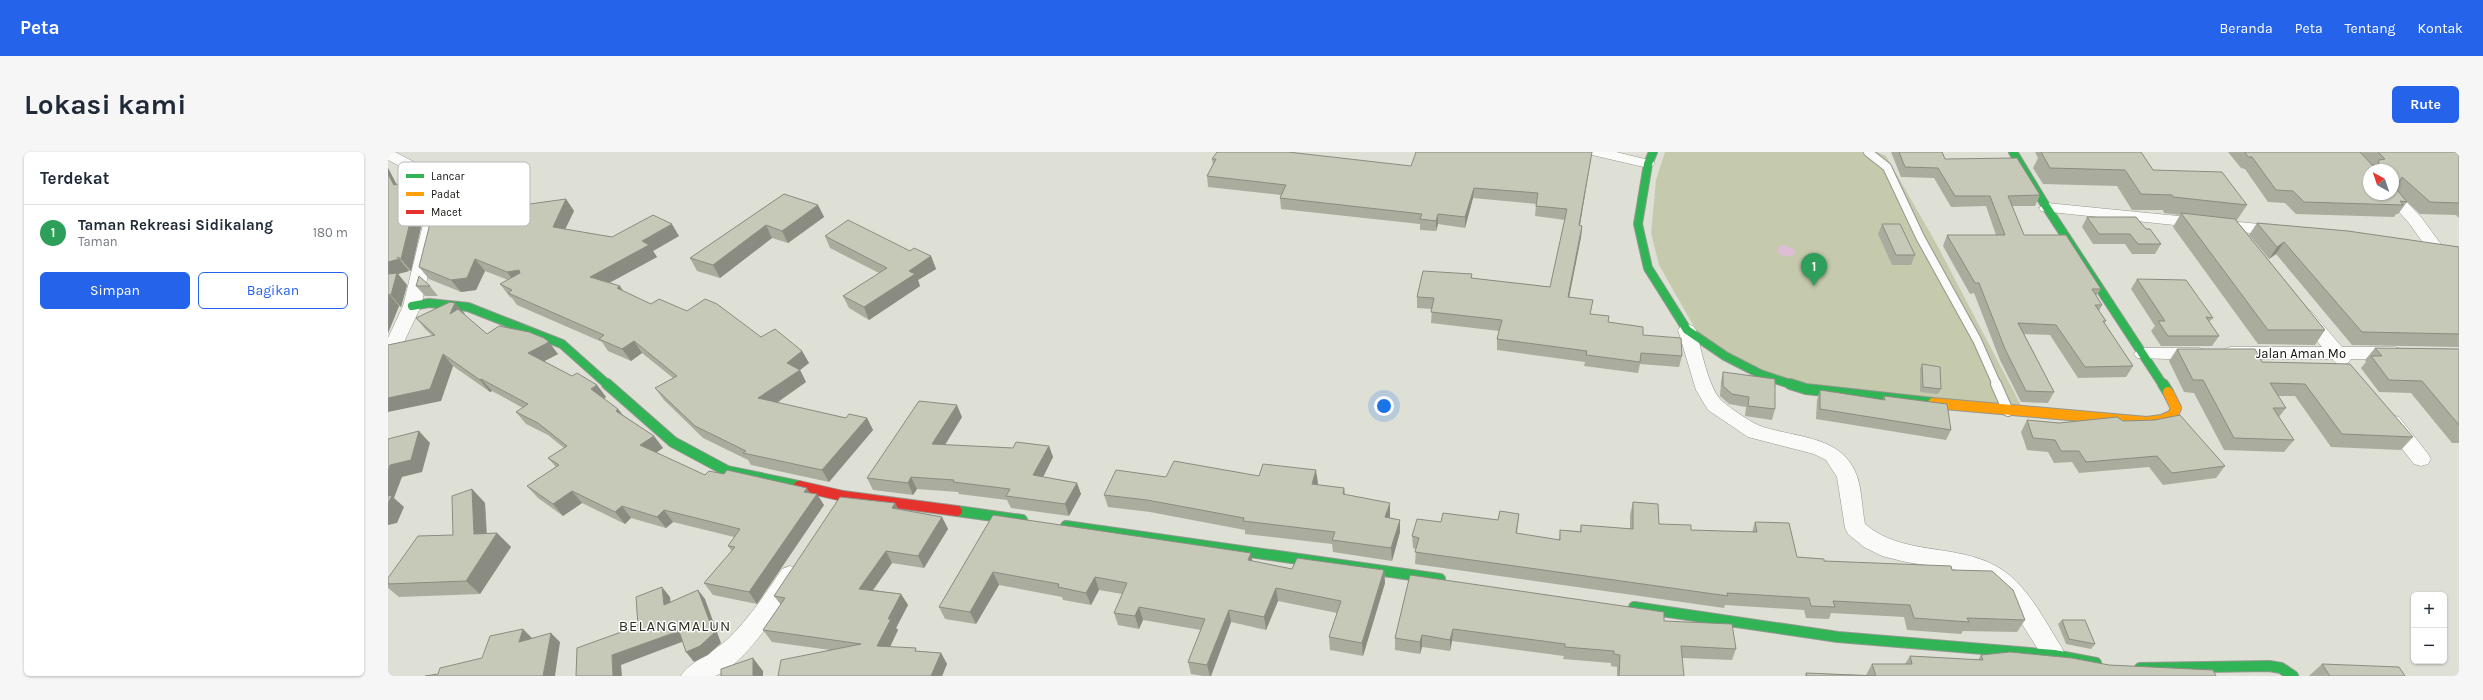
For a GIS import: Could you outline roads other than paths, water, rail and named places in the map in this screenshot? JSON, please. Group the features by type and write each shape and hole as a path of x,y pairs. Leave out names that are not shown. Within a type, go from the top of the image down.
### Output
{"street":[{"path":"1597,152 1650,158 1638,224 1648,268 1687,330 1705,390 1715,405 1755,432 1805,444 1833,455 1847,477 1855,528 1874,543 1890,549 1966,563 1986,570 2003,582 2015,597 2054,655"},
{"path":"1687,330 1725,356 1760,374 1806,389 2008,411 2147,422 2162,420 2173,415 2176,408 2172,398 2047,208 2013,152"},
{"path":"388,154 403,162"},
{"path":"2397,200 2445,252 2415,248"},
{"path":"2047,208 2293,232"},
{"path":"388,357 412,306 411,277 428,226"},
{"path":"2232,226 2247,244"},
{"path":"412,306 429,303 468,307 562,344 673,442 727,471 843,496 1031,522"},
{"path":"2296,304 2354,375"},
{"name":"Jalan Aman Mo","path":"2143,354 2336,352 2413,353"},
{"path":"2380,407 2420,459"},
{"path":"830,516 843,496"},
{"path":"1055,525 1450,581"},
{"path":"693,676 713,667 755,628 803,556"},
{"path":"1624,606 1838,637 2054,655 2121,670 2268,666 2281,668 2293,676"}],"lane":[{"path":"1868,152 1887,167 1920,238 1977,340 2008,411"}],"place":[{"name":"Taman Rekreasi Sidikalang","path":"1814,286"}],"district":[{"name":"BELANGMALUN","path":"675,626"}]}
